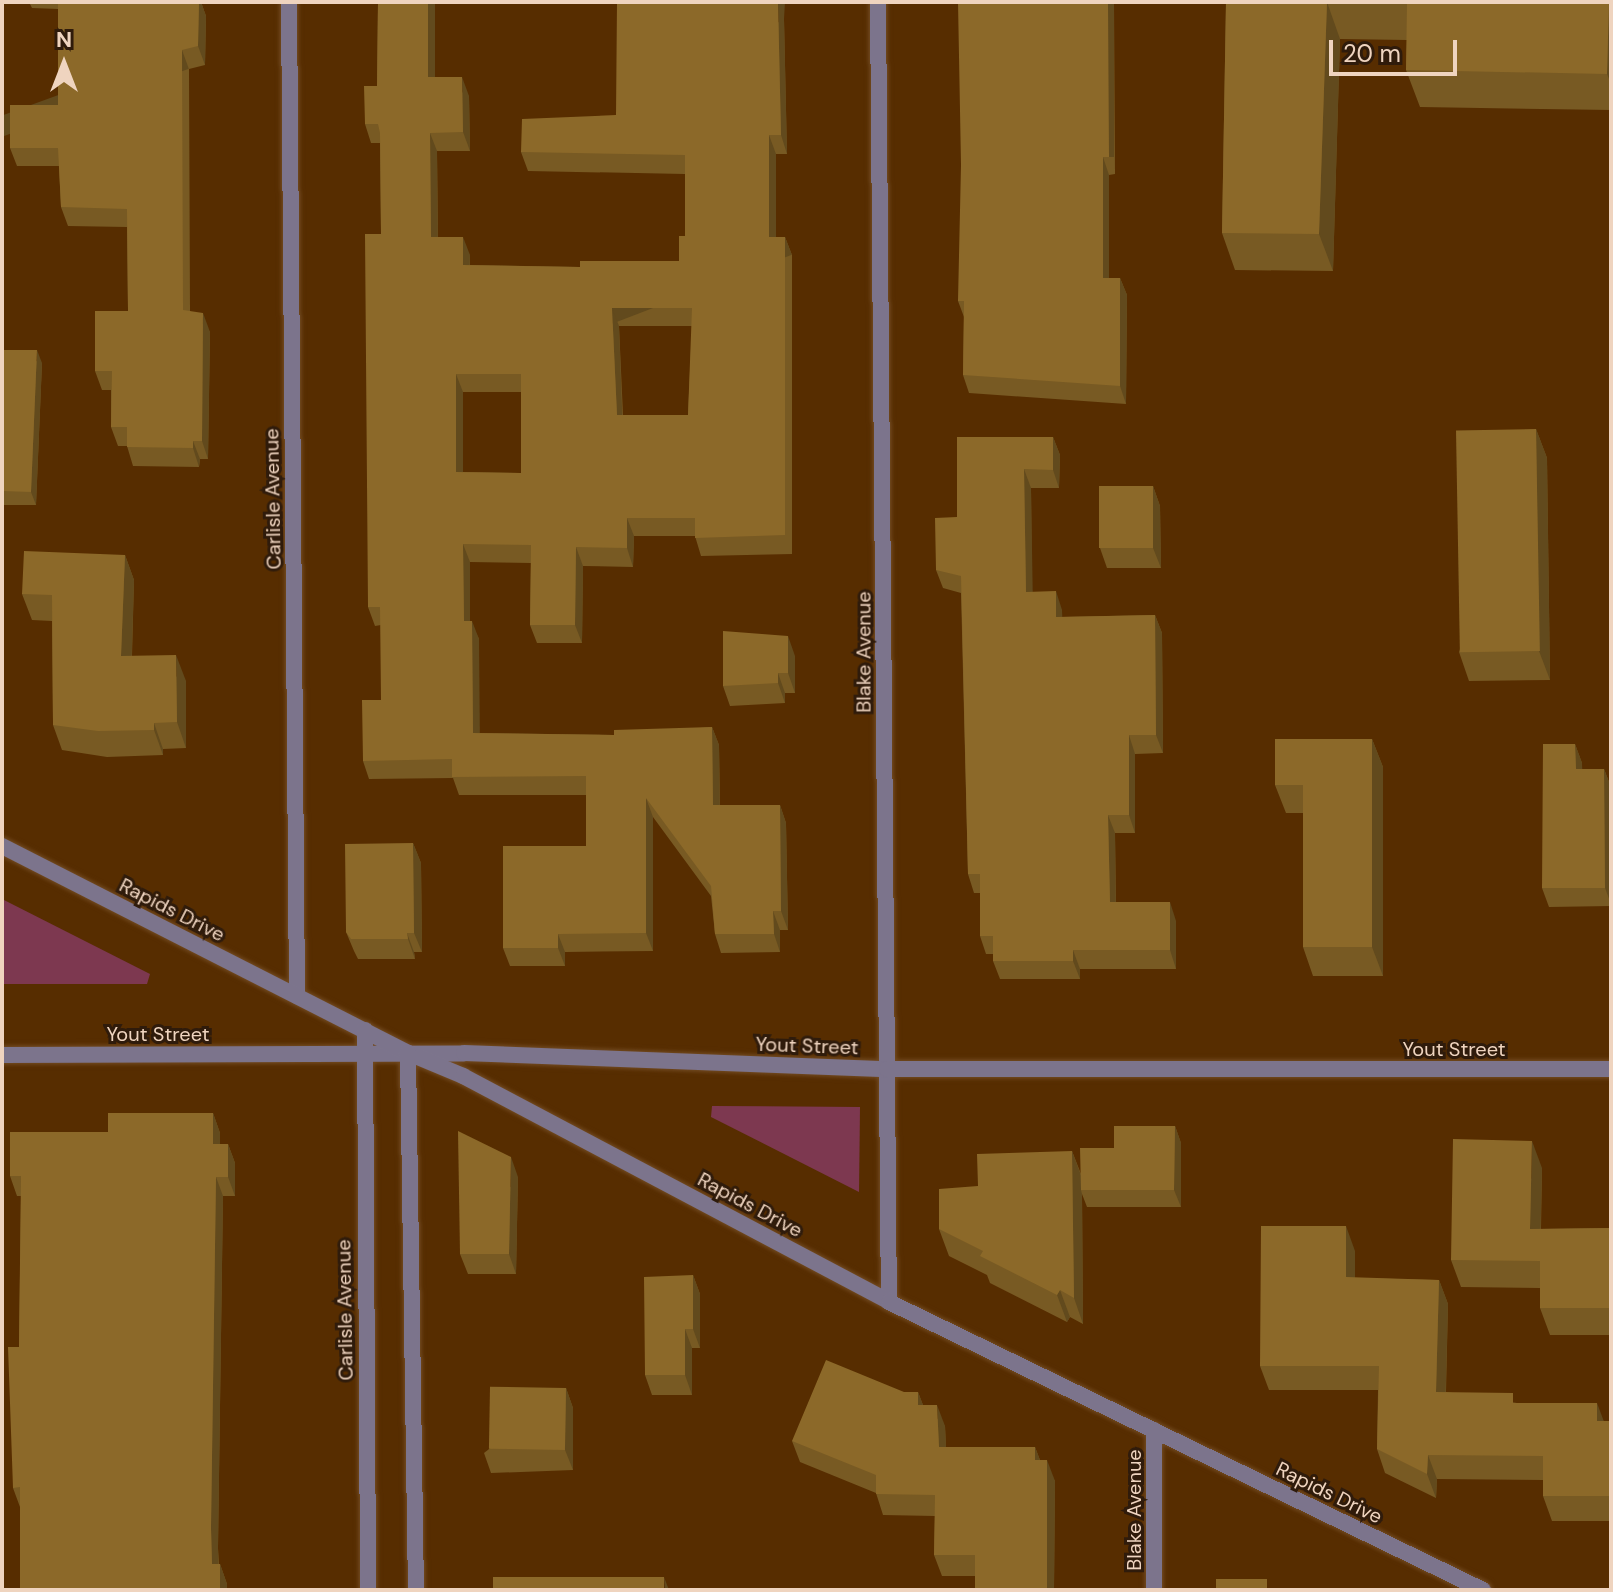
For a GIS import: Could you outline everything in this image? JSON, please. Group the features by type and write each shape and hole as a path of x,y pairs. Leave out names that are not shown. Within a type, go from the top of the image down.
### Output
{"street":[{"name":"Carlisle Avenue","path":"289,2 297,996"},
{"name":"Blake Avenue","path":"878,2 889,1302"},
{"name":"Rapids Drive","path":"2,846 408,1053 463,1076 889,1302 1483,1590"},
{"name":"Carlisle Avenue","path":"365,1030 368,1590"},
{"name":"Yout Street","path":"2,1055 364,1052 887,1069 1611,1069"},
{"path":"408,1053 416,1590"},
{"name":"Blake Avenue","path":"1154,1430 1154,1590"}],"shaded area":[{"path":"2,899 150,974 147,984 2,984"},
{"path":"712,1106 860,1107 859,1192 711,1117"}],"building":[{"path":"58,2 199,2 198,46 182,50 183,310 203,313 202,441 193,441 193,448 127,447 127,427 111,427 112,371 95,371 95,311 128,311 127,209 61,207 58,148 10,148 10,105 58,105"},
{"path":"378,2 428,2 428,77 462,77 463,132 430,133 431,237 463,237 463,265 580,267 580,261 679,261 679,236 685,236 685,155 521,152 522,119 616,115 617,2 778,2 781,135 769,135 769,237 785,237 785,535 695,538 695,518 627,518 627,548 576,547 575,625 530,625 531,545 463,544 464,621 472,621 473,733 614,735 614,730 712,727 713,805 780,805 781,911 773,911 774,934 715,934 711,886 646,798 646,933 558,934 558,948 503,948 503,846 586,846 586,776 452,777 452,759 363,761 362,700 381,700 380,607 368,607 365,234 381,234 380,133 378,124 365,124 364,86 377,86","holes":["612,308 692,308 688,415 617,415","456,374 521,374 521,473 456,472"]},
{"path":"958,2 1108,2 1109,157 1103,157 1103,278 1120,278 1120,386 963,375 964,301 958,301 961,165"},
{"path":"1226,2 1327,2 1319,234 1222,233"},
{"path":"1327,2 1609,2 1607,74 1406,70 1407,4"},
{"path":"2,350 37,350 31,492 2,491"},
{"path":"1536,429 1540,651 1460,652 1456,430"},
{"path":"957,437 1053,437 1053,470 1024,469 1026,592 1056,591 1056,617 1155,615 1156,735 1129,735 1129,815 1108,815 1110,902 1170,902 1170,950 1073,950 1073,961 993,961 993,936 980,936 980,874 968,874 961,576 936,570 935,518 957,517"},
{"path":"1099,486 1153,486 1153,548 1099,548"},
{"path":"24,551 125,555 121,656 176,655 177,722 154,723 154,730 98,731 53,725 52,595 22,594"},
{"path":"723,631 788,636 788,673 778,673 778,683 723,686"},
{"path":"1275,739 1372,739 1372,947 1303,947 1303,785 1275,785"},
{"path":"1543,744 1575,744 1576,769 1604,769 1605,888 1542,888"},
{"path":"413,843 414,933 407,933 408,939 351,939 346,932 345,844"},
{"path":"108,1113 213,1113 213,1144 228,1144 228,1177 216,1177 211,1528 212,1564 220,1564 220,1590 20,1590 20,1487 13,1488 8,1347 19,1347 21,1176 10,1176 10,1132 108,1132"},
{"path":"1114,1126 1175,1126 1174,1190 1081,1190 1080,1148 1114,1148"},
{"path":"458,1131 511,1157 509,1254 460,1254"},
{"path":"1453,1139 1532,1141 1530,1229 1611,1228 1611,1308 1540,1308 1540,1261 1451,1260"},
{"path":"1072,1151 1074,1298 1060,1290 1057,1295 980,1256 983,1251 939,1229 939,1189 978,1186 977,1154"},
{"path":"1261,1226 1346,1226 1346,1277 1439,1280 1436,1392 1513,1393 1513,1403 1597,1403 1597,1421 1611,1421 1611,1496 1543,1496 1543,1456 1428,1455 1427,1474 1377,1449 1379,1366 1260,1366"},
{"path":"693,1275 693,1329 685,1329 685,1375 645,1375 644,1277"},
{"path":"826,1360 904,1392 918,1392 918,1405 937,1405 939,1447 1035,1447 1035,1460 1047,1460 1047,1590 975,1590 975,1555 934,1555 935,1495 876,1494 876,1475 792,1441"},
{"path":"490,1387 566,1388 565,1450 489,1449"},
{"path":"493,1577 664,1577 664,1590 493,1590"},
{"path":"1216,1579 1267,1579 1267,1590 1216,1590"}]}
